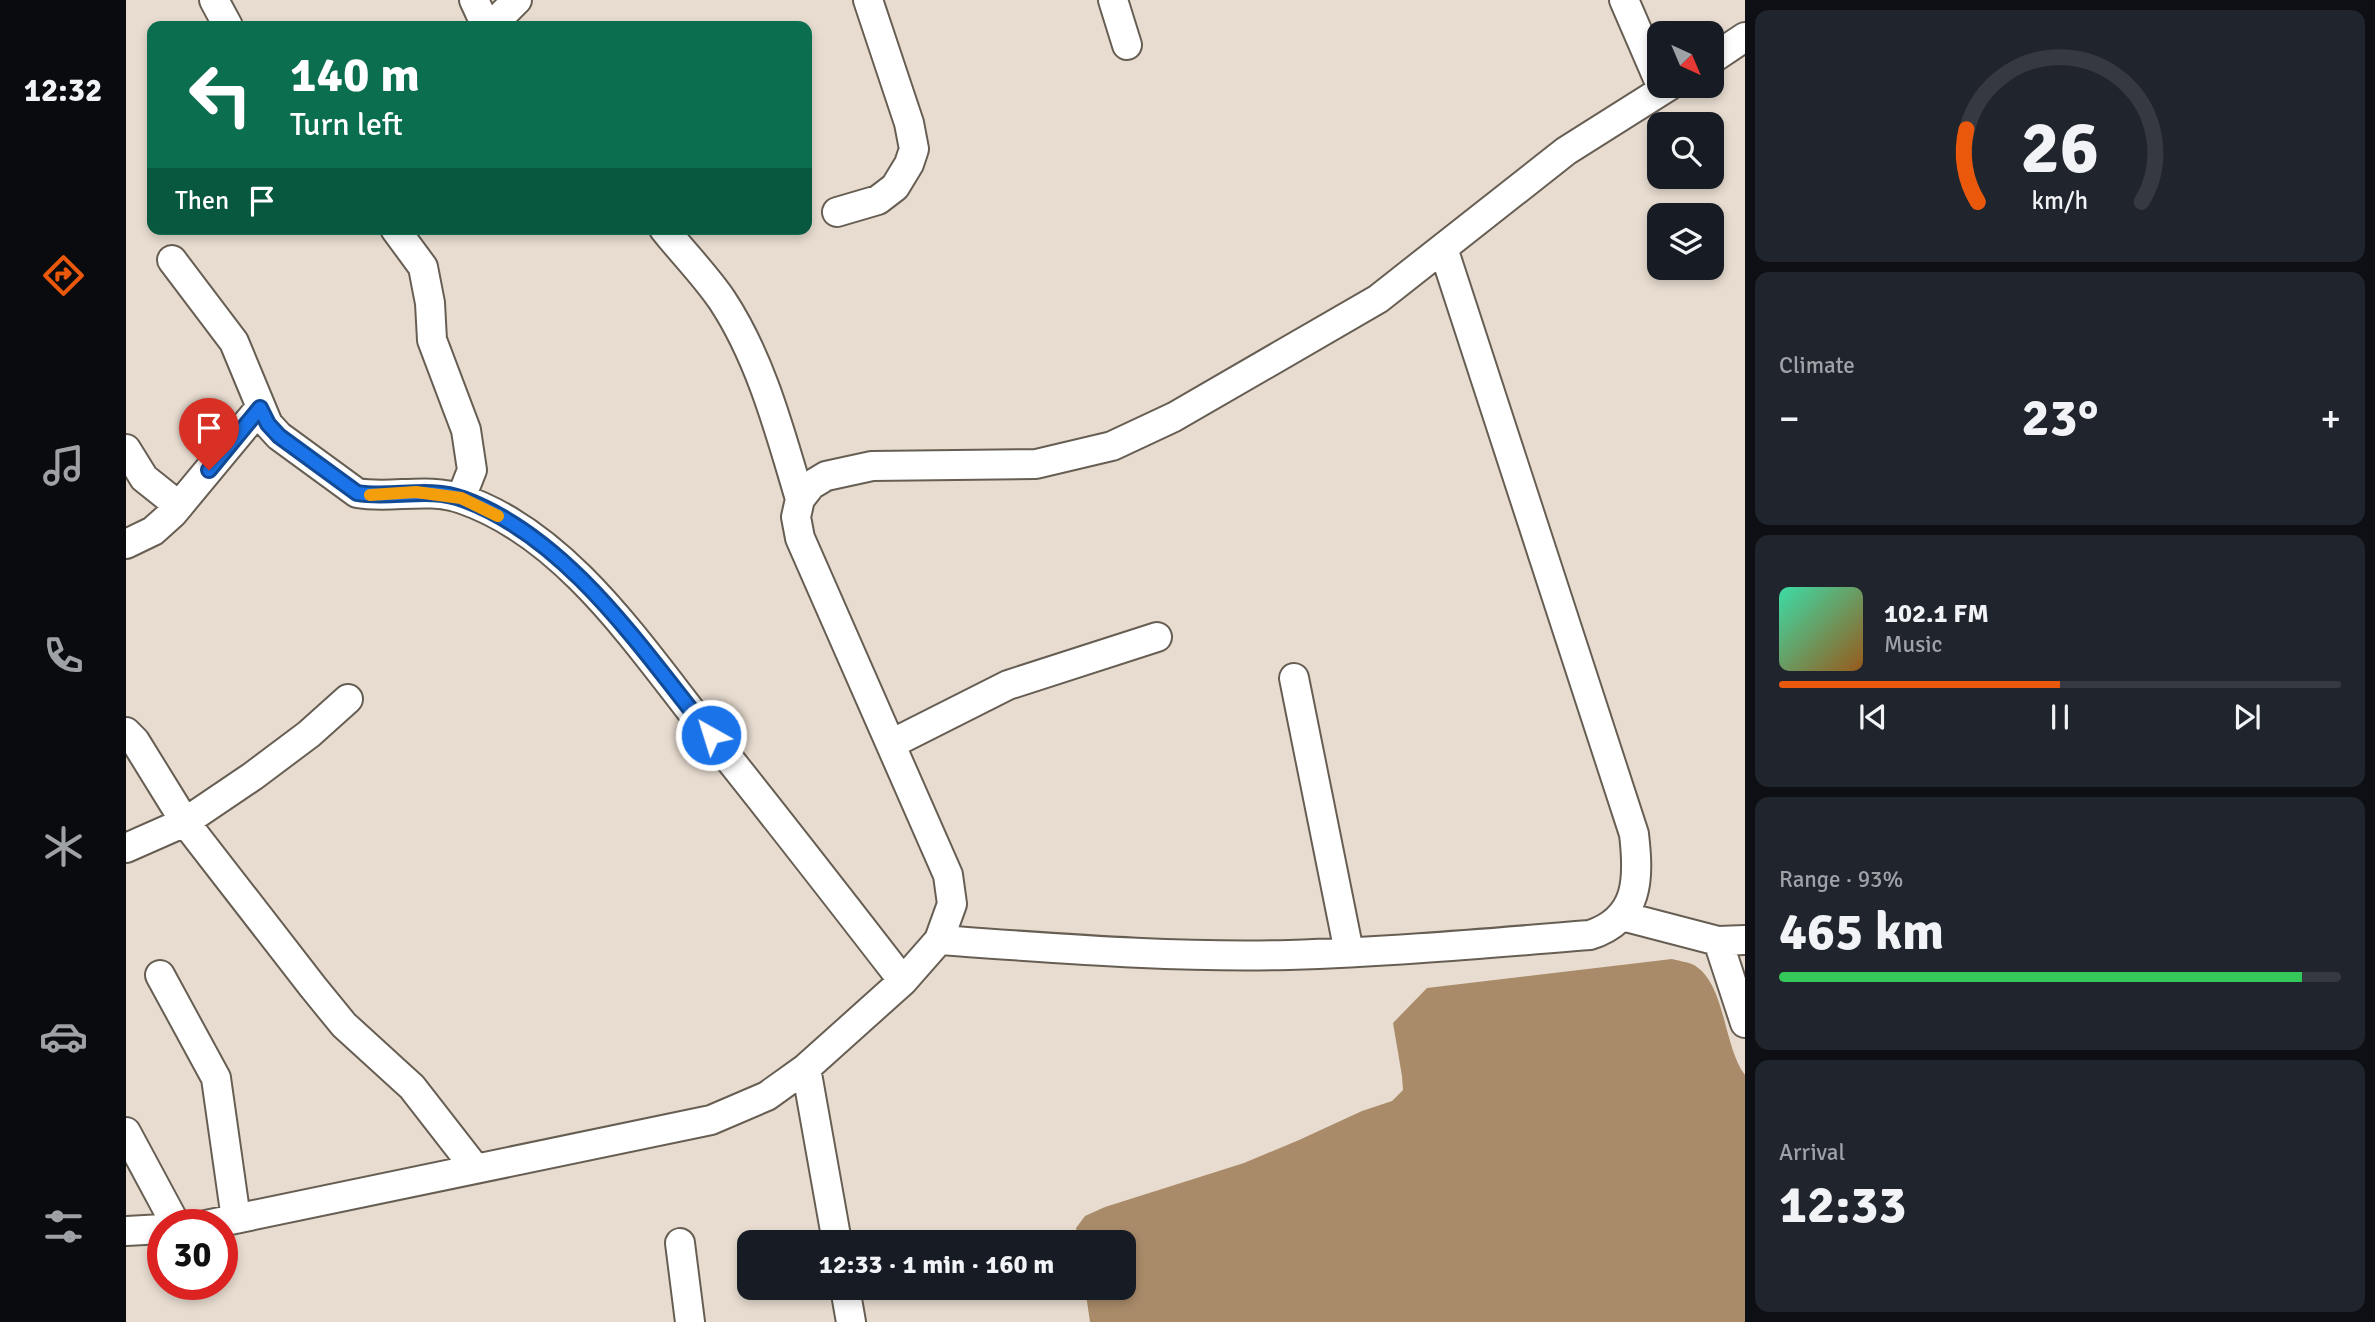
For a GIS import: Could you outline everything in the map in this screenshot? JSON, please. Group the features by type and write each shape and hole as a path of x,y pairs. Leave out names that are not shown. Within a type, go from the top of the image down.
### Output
{"street":[{"path":"214,0 225,21"},
{"path":"474,0 484,21"},
{"path":"496,21 517,0"},
{"path":"837,212 878,200 895,187 909,164 914,149 909,123 868,0"},
{"path":"1113,0 1127,45"},
{"path":"1624,0 1647,51"},
{"path":"1724,51 1745,37"},
{"path":"238,1219 711,1120 766,1096 806,1068 903,981 939,940 952,904 948,875 800,538 796,517 800,499 811,485 826,476 872,466 1036,464 1112,446 1174,417 1378,299 1566,151 1647,97"},
{"path":"399,235 423,267 430,303 432,340 466,430 472,470 461,498"},
{"path":"669,235 722,300 749,349 776,421 800,499"},
{"path":"939,940 1151,954 1288,955 1590,935 1604,930 1622,916 1634,894 1638,869 1634,834 1443,248"},
{"path":"172,260 234,342 260,408 268,424 279,436 357,493 369,495 416,492 461,498 513,523 556,554 594,591 754,789 903,981"},
{"path":"126,544 153,531 179,506 260,408"},
{"path":"126,449 144,478 179,506"},
{"path":"891,744 1008,685 1157,637"},
{"path":"1294,678 1349,952"},
{"path":"126,848 185,822 309,734 348,699"},
{"path":"126,732 135,741 185,822 344,1025 412,1087 475,1168"},
{"path":"1622,916 1731,940 1745,1023"},
{"path":"160,975 216,1078 235,1209"},
{"path":"806,1068 835,1230"},
{"path":"126,1132 167,1209"},
{"path":"126,1231 147,1230"},
{"path":"680,1243 690,1322"},
{"path":"847,1300 851,1322"}],"shaded area":[{"path":"1672,959 1694,965 1704,974 1712,986 1732,1048 1745,1075 1745,1322 1090,1322 1087,1300 1136,1300 1136,1230 1076,1230 1085,1216 1105,1207 1244,1163 1362,1111 1392,1101 1403,1090 1393,1023 1427,988"}],"slow traffic":[{"path":"370,495 416,492 461,498 498,516"}],"route":[{"path":"209,470 260,408 268,424 279,436 357,493 369,495 416,492 461,498 513,523 556,554 594,591 711,735"}]}
